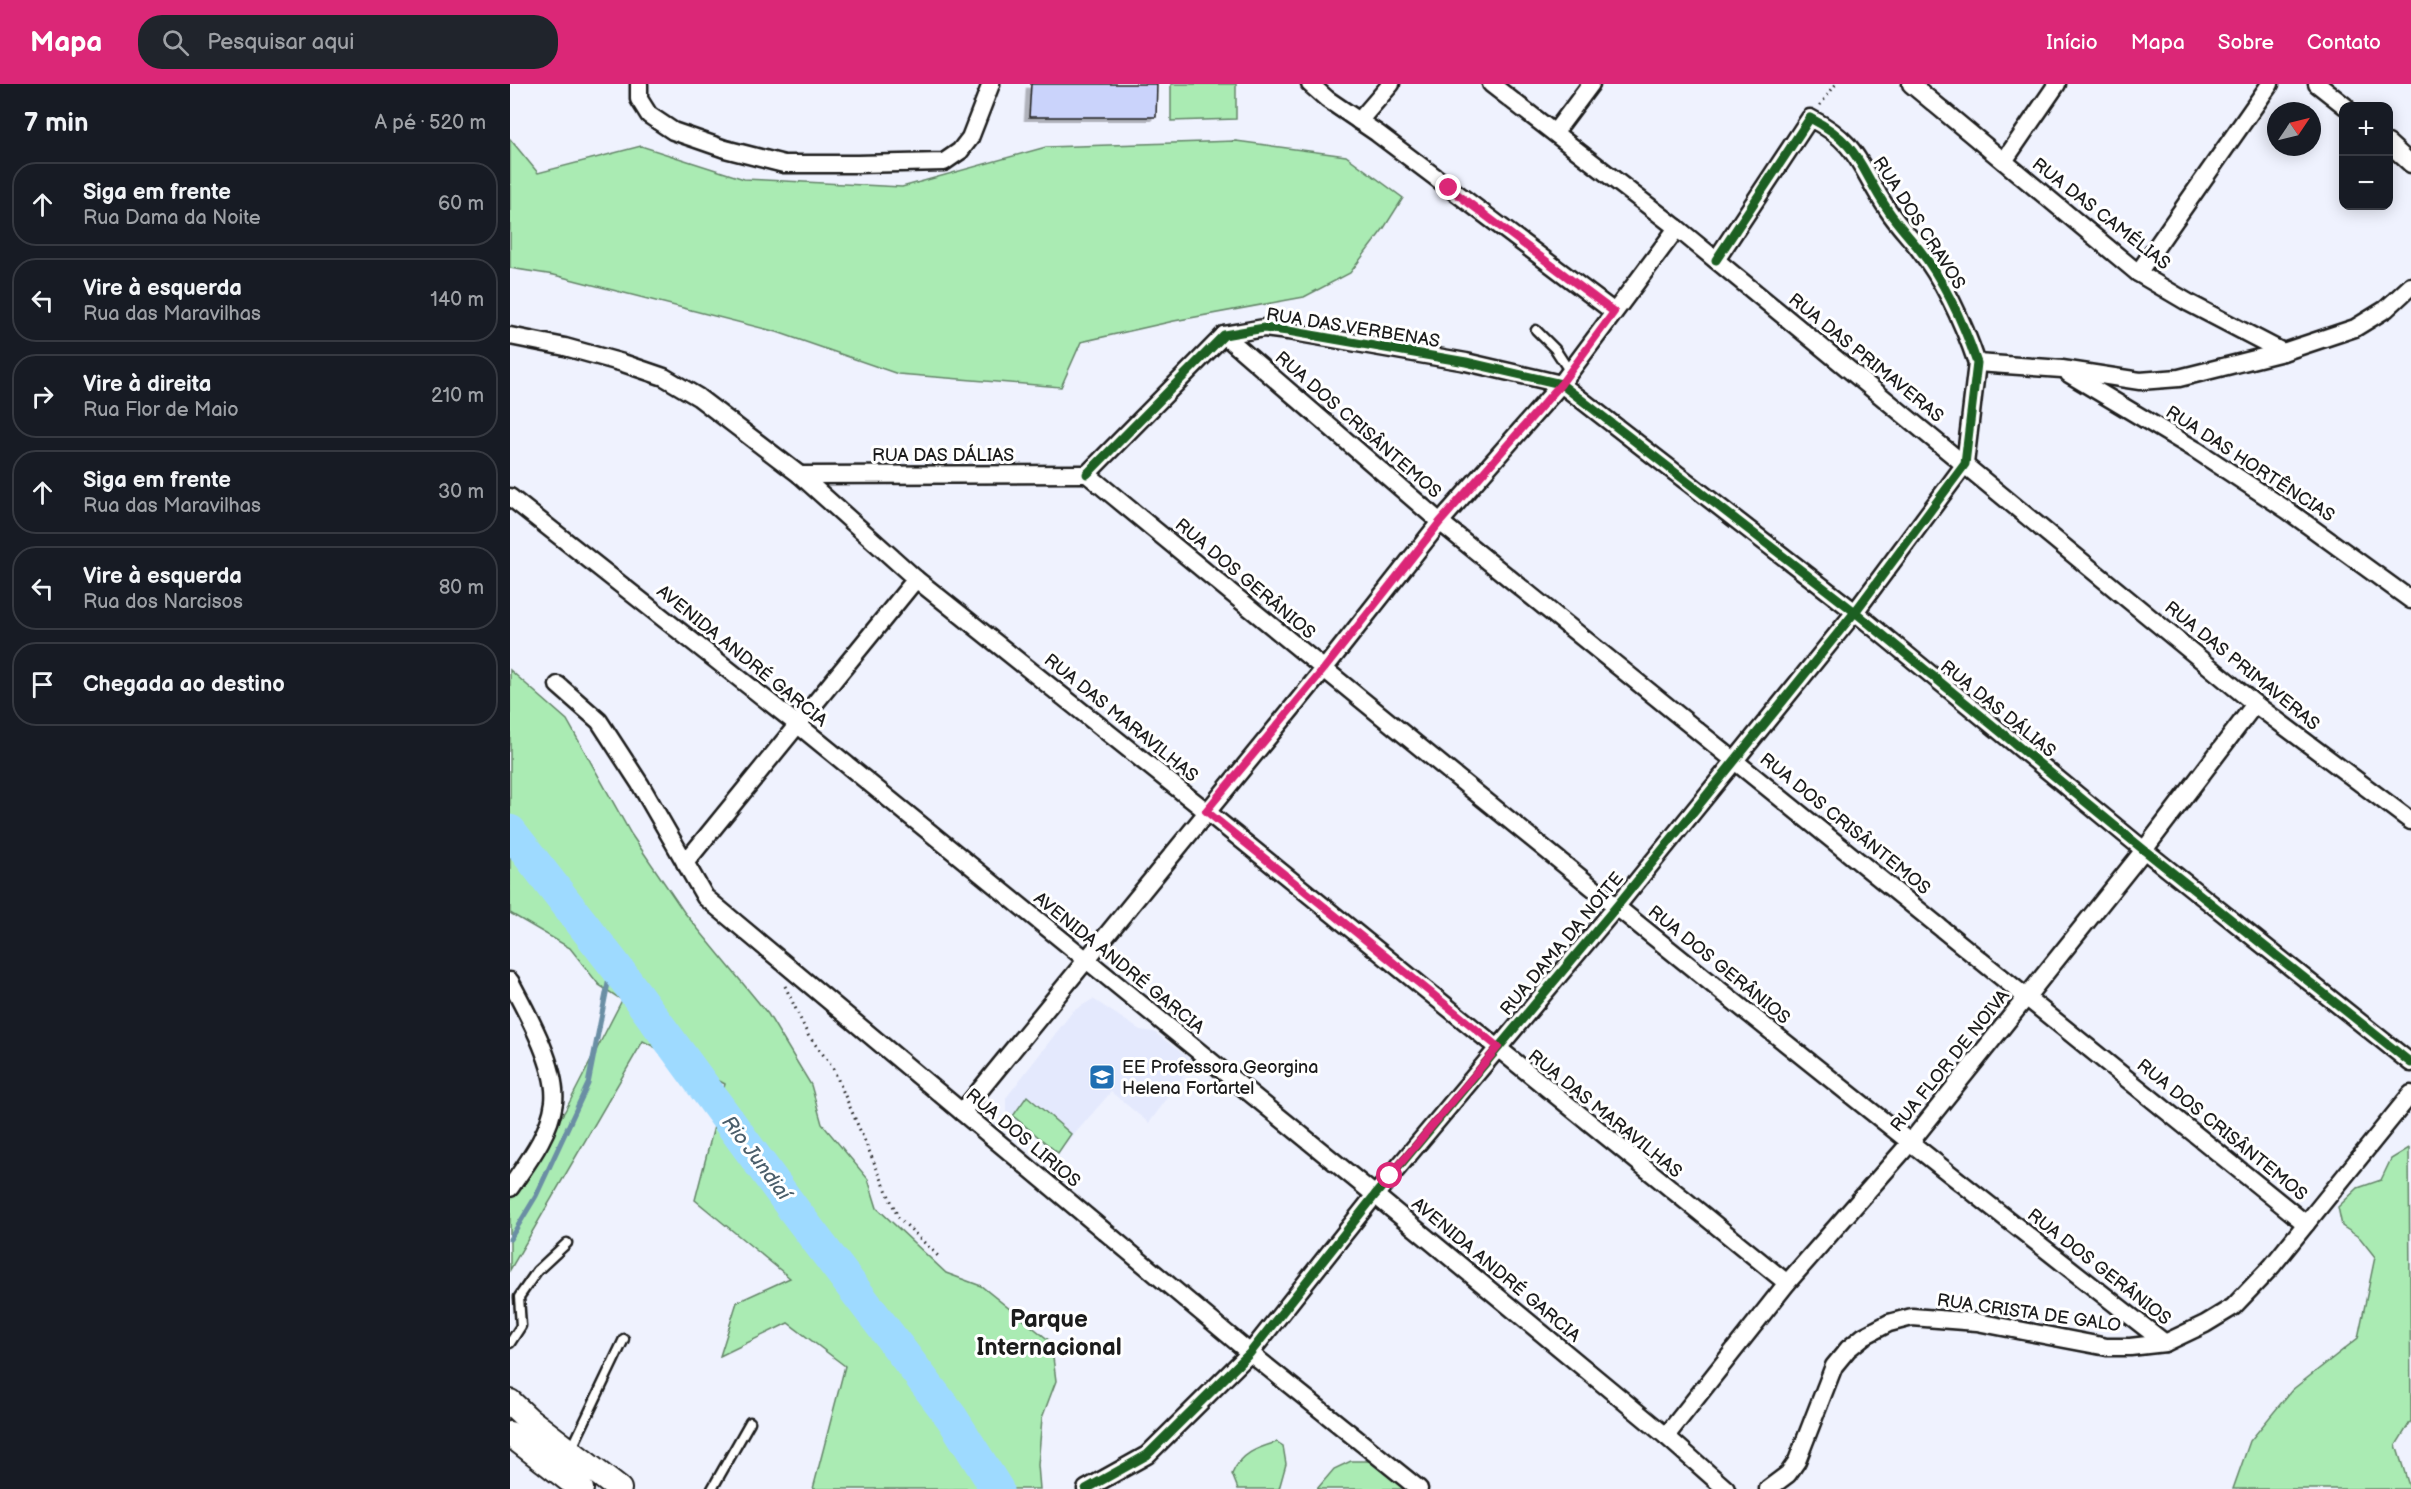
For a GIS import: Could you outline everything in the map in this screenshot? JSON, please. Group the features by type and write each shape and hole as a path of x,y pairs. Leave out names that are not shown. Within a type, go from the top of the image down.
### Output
{"main road":[{"path":"510,1402 528,1419 619,1489"},
{"path":"510,1434 581,1489"}],"street":[{"path":"639,84 639,99 649,115 673,130 725,149 784,164 944,162 960,151 970,138 991,84"},
{"path":"1310,84 1614,312"},
{"path":"1359,122 1391,84"},
{"name":"RUA DAS PRIMAVERAS","path":"1491,84 1677,228 2255,704 2411,821"},
{"path":"1555,132 1591,84"},
{"name":"RUA DAS CAMÉLIAS","path":"1911,84 2138,273 2188,303 2283,352"},
{"path":"2004,161 2057,84"},
{"path":"2138,273 2270,84"},
{"path":"2318,84 2340,102"},
{"path":"1716,260 1810,118"},
{"name":"RUA DOS CRAVOS","path":"1810,118 1832,129 1856,154 1879,198 1920,250 1938,278 1977,363"},
{"path":"2393,148 2411,164"},
{"path":"962,1112 1087,962 1440,522 1566,378 1677,228"},
{"path":"1977,363 2062,369 2140,381 2179,378 2283,352 2355,328 2386,309 2411,286"},
{"name":"RUA DAS VERBENAS","path":"1224,335 1264,328 1566,378"},
{"path":"1087,474 1224,335"},
{"name":"RUA DOS CRISÂNTEMOS","path":"1224,335 1440,522 2306,1224"},
{"name":"RUA DAS MARAVILHAS","path":"510,336 566,347 664,377 698,397 800,475 916,579 1498,1047 1787,1283"},
{"name":"RUA DAMA DA NOITE","path":"1086,1489 1147,1455 1250,1353 1375,1195 1617,906 1855,612 1965,464 1977,363"},
{"name":"RUA DAS HORTÊNCIAS","path":"2062,369 2205,456 2287,510 2411,600"},
{"name":"RUA DAS DÁLIAS","path":"1566,378 2144,850 2411,1063"},
{"name":"RUA DAS DÁLIAS","path":"800,475 1087,474"},
{"name":"RUA DOS GERÂNIOS","path":"1087,474 1909,1144 2165,1343"},
{"name":"AVENIDA ANDRÉ GARCIA","path":"510,489 516,502 797,724 1375,1195 1666,1436 1726,1489"},
{"path":"685,863 916,579"},
{"name":"RUA DOS LIRIOS","path":"558,686 599,721 640,784 710,902 1250,1353 1419,1489"},
{"name":"RUA FLOR DE NOIVA","path":"1666,1436 1787,1283 1909,1144 2144,850 2255,704"},
{"path":"510,981 538,1038 553,1084 554,1101 549,1120 531,1157 510,1188"},
{"name":"RUA CRISTA DE GALO","path":"1768,1489 1788,1474 1797,1461 1834,1366 1848,1348 1864,1336 1889,1323 1912,1317 1977,1322 2107,1347 2130,1347 2165,1343 2205,1324 2233,1307 2272,1266 2411,1094"}],"lane":[{"path":"1536,330 1555,349 1566,378"},
{"path":"510,1343 521,1326 519,1297 537,1271 567,1243"},
{"path":"570,1452 624,1340"},
{"path":"712,1489 750,1422"}],"path":[{"path":"1810,118 1836,84"},
{"path":"784,986 808,1035 832,1066 898,1217 938,1256"}],"shaded area":[{"name":"EE Professora Georgina Helena Fortartel","path":"1093,999 1140,1030 1154,1032 1194,1062 1149,1123 1111,1092 1058,1153 1006,1112 1006,1098 1073,1011"}],"green space":[{"path":"1171,84 1236,84 1236,119 1171,121"},
{"path":"510,139 538,173 641,146 744,179 902,187 1046,147 1236,141 1346,156 1403,198 1350,273 1304,297 1174,321 1081,342 1061,387 898,374 777,332 554,275 510,268"},
{"path":"510,670 567,720 631,834 684,912 768,1014 811,1085 822,1124 868,1179 877,1208 946,1273 981,1286 1051,1342 1056,1381 1042,1418 1038,1465 1040,1489 813,1489 845,1366 788,1323 720,1356 737,1302 790,1278 695,1200 725,1084 643,1041 510,1270 510,1197 565,1111 622,1000 599,985 570,948 510,913"},
{"path":"1027,1096 1071,1134 1058,1153 1013,1116"},
{"path":"2409,1148 2411,1421 2396,1445 2410,1489 2233,1489 2250,1441 2292,1390 2358,1338 2375,1257 2360,1238 2342,1226 2338,1207 2358,1188 2381,1180 2391,1159"},
{"path":"1277,1442 1283,1446 1286,1464 1279,1489 1238,1489 1232,1474 1240,1461 1256,1449"},
{"path":"1351,1461 1374,1461 1419,1489 1317,1489 1334,1469"}],"building":[{"path":"1031,84 1157,84 1156,117 1029,117"}],"waterway":[{"name":"Rio Jundiaí","path":"510,831 616,967 794,1210 952,1418 997,1489"},
{"path":"510,1239 536,1196 588,1084 612,963"}],"cycle path":[{"path":"1086,1489 1147,1455 1250,1353 1375,1195 1617,906 1855,612 1965,464 1977,363 1972,349 1960,319 1937,275 1892,215 1857,158 1840,137 1810,118 1716,260"},
{"path":"1087,474 1224,335 1264,328 1288,331 1466,362 1561,384 1855,612 2144,850 2411,1063"}],"place":[{"name":"EE Professora Georgina Helena Fortartel","path":"1102,1077"}],"district":[{"name":"Parque Internacional","path":"1049,1333"}],"route":[{"path":"1390,1176 1498,1047 1206,811 1324,669 1440,522 1561,384 1614,312 1449,188"}]}
